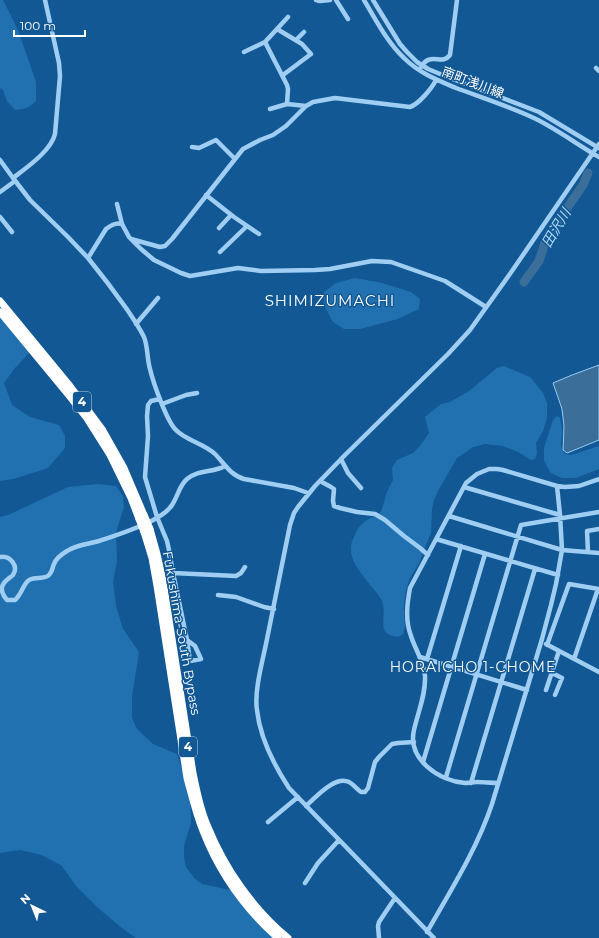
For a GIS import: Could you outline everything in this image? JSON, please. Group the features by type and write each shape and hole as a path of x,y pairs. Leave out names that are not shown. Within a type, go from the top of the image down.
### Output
{"highway":[{"name":"Fukushima-South Bypass","path":"0,300 70,386 102,429 135,491 142,517 157,554 163,581 193,774 199,801 207,826 218,850 233,875 256,906 288,938"},
{"name":"4","path":"0,312 86,417 110,455 142,517"},
{"name":"Fukushima-South Bypass","path":"147,531 155,572 187,778 202,831 228,879 255,915 278,938"}],"street":[{"path":"0,192 47,150 52,144 55,134 60,76 59,63 45,0"},
{"path":"316,0 330,0"},
{"path":"336,0 348,19"},
{"name":"南町浅川線","path":"364,0 395,49 403,58 418,70 436,80 536,119 599,157"},
{"name":"南町浅川線","path":"373,0 400,44 422,65 450,78 539,112 598,146"},
{"path":"418,70 429,59 444,60 450,56 457,0"},
{"path":"244,52 265,42 288,17"},
{"path":"277,29 302,44 311,54 283,75"},
{"path":"296,40 304,32"},
{"path":"265,42 283,75 288,89 287,104"},
{"path":"131,239 160,247 165,246 243,149 273,135 286,126 306,106 313,102 335,98 410,106 415,105 432,87 436,80"},
{"path":"270,109 287,104 306,106"},
{"path":"192,147 199,148 216,140 234,159"},
{"path":"434,938 289,788 268,751 257,712 257,694 290,525 294,513 308,493 470,330 598,146"},
{"path":"0,160 30,200 88,258 115,292 144,336 151,374 170,423 175,430 214,453 225,466 241,478 294,488 308,493"},
{"path":"206,195 231,215 259,234"},
{"path":"117,204 122,224 131,239 154,260 181,274 190,276 238,268 261,271 330,269 372,261 391,262 445,281 486,307"},
{"path":"219,228 231,215"},
{"path":"0,218 12,232"},
{"path":"88,258 106,229 114,224 122,224"},
{"path":"220,252 247,226"},
{"path":"136,324 158,298"},
{"path":"162,404 186,395 197,393"},
{"path":"160,398 151,401 148,406 148,436 145,477 157,517 170,550 173,573 187,640"},
{"path":"341,459 348,473 361,488"},
{"path":"0,557 6,556 11,559 14,564 15,569 13,575 6,580 2,586 2,592 3,596 7,600 15,600 21,594 28,581 33,578 47,576 52,571 54,562 58,557 72,548 122,534 145,524 171,506 179,489 188,478 199,472 225,466"},
{"path":"498,783 464,783 450,780 430,769 418,756 413,732 425,687 425,675 420,657 410,634 407,619 407,605 410,588 464,487 469,480 477,474 489,469 497,468 566,488 573,488 599,479"},
{"path":"320,481 334,490 334,506 357,512 375,514 385,520 428,555"},
{"path":"427,932 486,824 541,642 558,576 562,550 557,486"},
{"path":"464,487 560,516"},
{"path":"446,777 521,525 560,516 599,512"},
{"path":"449,516 562,550 599,554"},
{"path":"588,552 587,531 599,529"},
{"path":"436,539 558,576"},
{"path":"427,659 461,546"},
{"path":"423,762 485,554"},
{"path":"173,573 236,576 245,568"},
{"path":"471,782 535,569"},
{"path":"547,645 569,584 599,589 574,659"},
{"path":"218,595 236,597 274,609"},
{"path":"541,642 599,672"},
{"path":"546,690 559,652"},
{"path":"420,657 526,690"},
{"path":"552,673 562,678 555,695"},
{"path":"306,806 331,785 343,781 347,781 361,792 365,792 368,788 375,762 379,757 392,744 414,742"},
{"path":"268,822 298,797"},
{"path":"305,883 318,863 339,840"},
{"path":"379,938 379,922 395,898"}],"shaded area":[{"path":"0,0 3,0 18,30 36,82 36,101 29,107 15,110 7,101 3,90 0,88"},
{"path":"355,278 382,283 411,292 420,299 419,309 398,319 360,329 344,329 333,322 324,305 324,292 336,283"},
{"path":"0,308 32,350 14,369 4,383 12,405 30,417 59,425 65,436 65,448 48,468 13,479 0,481"},
{"path":"599,365 599,440 567,453 563,450 564,426 562,409 553,383"},
{"path":"504,366 530,377 543,393 547,403 547,418 543,431 536,443 537,453 535,459 531,460 518,452 503,446 485,444 473,447 457,458 434,500 431,533 406,590 404,603 405,626 403,634 398,637 386,633 383,624 382,601 359,571 353,560 351,549 357,530 366,521 381,512 387,492 393,480 392,468 397,460 413,453 429,433 425,417 441,404 450,402 469,391 497,368"},
{"path":"557,416 560,418 562,430 561,446 565,454 571,455 599,446 599,469 576,478 562,478 551,473 544,460 544,448 553,420"},
{"path":"97,484 116,486 123,496 124,507 116,532 117,561 113,582 116,606 123,629 139,652 132,696 132,718 137,729 153,744 177,754 190,793 191,823 184,846 186,867 194,878 202,884 235,891 274,938 136,938 97,907 76,886 62,866 42,855 20,850 0,853 0,517 8,515 68,487"}],"waterway":[{"name":"田沢川","path":"524,282 539,261 547,237 583,185 588,173"}],"district":[{"name":"SHIMIZUMACHI","path":"330,301"},
{"name":"HORAICHO 1-CHOME","path":"473,667"}]}
